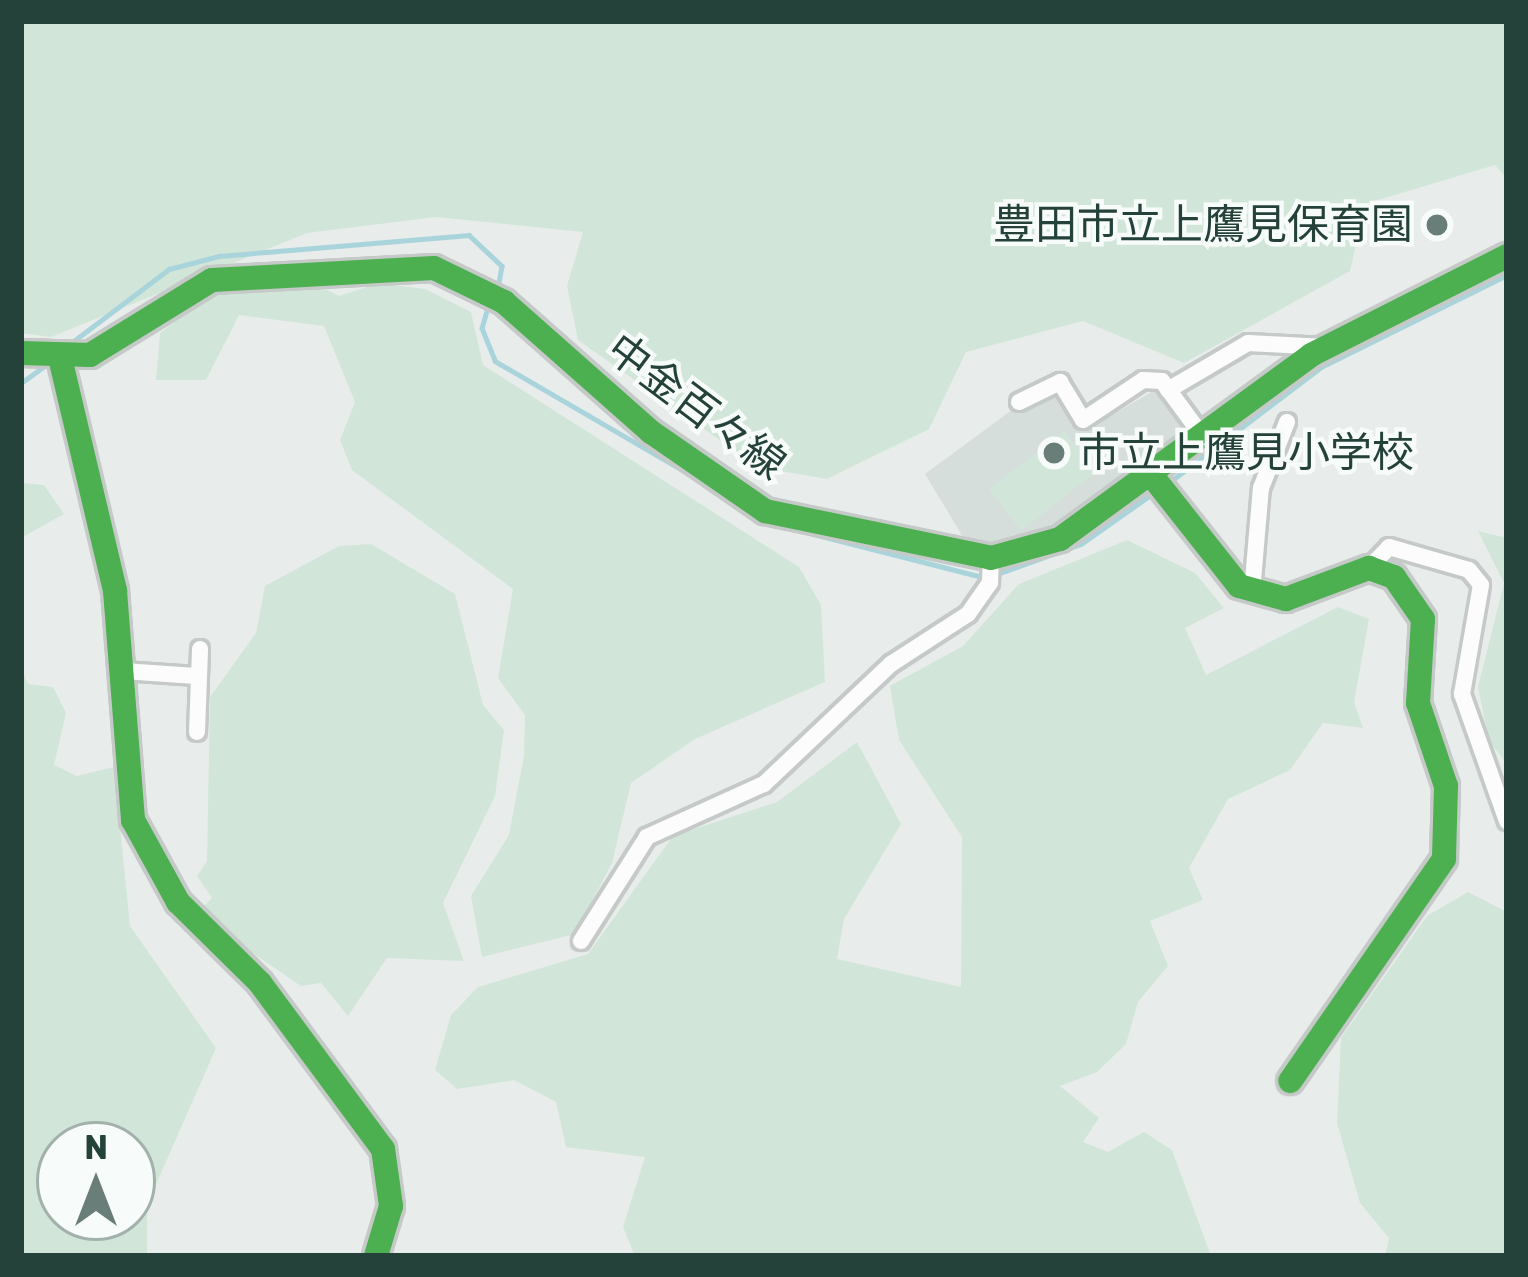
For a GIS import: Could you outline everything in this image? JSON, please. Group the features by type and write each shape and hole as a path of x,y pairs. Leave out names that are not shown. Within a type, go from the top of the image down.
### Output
{"street":[{"name":"中金百々線","path":"61,362 212,280 404,264 494,296 651,432 765,511 990,569 1060,538 1157,482 1201,434 1325,347 1507,256"},
{"path":"1168,390 1248,343 1325,347"},
{"path":"26,356 61,362 123,671 133,820 178,902 260,983 383,1149 392,1206 376,1256"},
{"path":"1019,402 1060,382 1083,420 1143,380 1168,390 1201,434"},
{"path":"1252,592 1261,488 1287,422"},
{"path":"1157,482 1252,592 1286,599 1369,568 1389,547 1468,570 1481,585 1462,694 1507,821"},
{"path":"1291,1081 1444,859 1446,786 1418,703 1423,619 1394,577 1369,568"},
{"path":"581,941 647,837 764,784 990,569"},
{"path":"197,732 200,649"},
{"path":"123,671 196,676"}],"shaded area":[{"name":"市立上鷹見小学校","path":"1054,379 1095,425 1160,387 1190,433 1054,527 969,547 925,474"}],"green space":[{"path":"21,21 1507,21 1507,179 1495,165 1365,204 1350,271 1184,363 1083,321 966,352 929,429 827,479 758,467 578,340 567,286 583,232 436,217 307,233 51,337 21,333"},
{"path":"314,283 339,296 379,283 425,289 471,312 483,365 799,567 821,605 825,682 695,739 631,783 612,863 575,934 482,957 471,896 509,835 524,756 525,715 498,678 513,589 352,470 340,440 355,402 324,326 239,315 206,380 156,380 160,333 222,286"},
{"path":"1064,431 1096,472 1021,530 989,489"},
{"path":"21,483 44,485 64,514 21,538"},
{"path":"1478,531 1507,538 1507,764 1489,741 1478,687 1504,583"},
{"path":"1127,540 1195,573 1224,608 1185,628 1206,675 1338,607 1369,619 1354,702 1363,728 1323,723 1290,770 1228,799 1189,868 1203,900 1150,921 1168,966 1138,1002 1126,1044 1097,1072 1060,1086 1099,1118 1083,1142 1108,1152 1144,1132 1172,1150 1211,1256 635,1256 623,1227 645,1157 566,1147 556,1102 514,1080 457,1089 435,1070 451,1015 478,987 588,954 673,836 777,802 857,742 901,824 844,919 837,959 961,987 962,837 899,740 890,686 963,646 1019,584"},
{"path":"371,544 455,594 483,705 504,730 495,796 443,903 464,961 387,958 348,1016 321,983 301,986 235,941 202,908 212,898 197,876 207,861 210,697 256,633 265,586 339,546"},
{"path":"21,668 28,684 53,687 66,713 54,765 77,776 114,767 130,926 216,1048 156,1185 156,1121 36,1121 36,1241 147,1241 147,1256 21,1256"},
{"path":"1468,892 1507,912 1507,1256 1385,1256 1389,1238 1360,1203 1337,1123 1341,1038 1427,916"}],"waterway":[{"path":"67,346 169,269 219,256 469,235 502,266 498,289"},
{"path":"1171,481 1321,367 1507,275"},
{"path":"489,304 482,328 495,361 701,481"},
{"path":"21,383 46,365"},
{"path":"790,528 986,578 1081,544 1156,491"}],"traffic: fast":[{"path":"21,353 90,355 212,280 434,268 504,302 651,432 765,511 991,558 1060,539 1311,355 1507,256"},
{"path":"61,362 115,591 133,820 178,902 260,983 383,1149 391,1206 376,1256"},
{"path":"1149,472 1239,586 1286,599 1369,568 1394,577 1423,619 1418,703 1446,786 1444,859 1290,1081"}],"place":[{"name":"豊田市立上鷹見保育園","path":"1437,225"},
{"name":"市立上鷹見小学校","path":"1054,453"}]}
